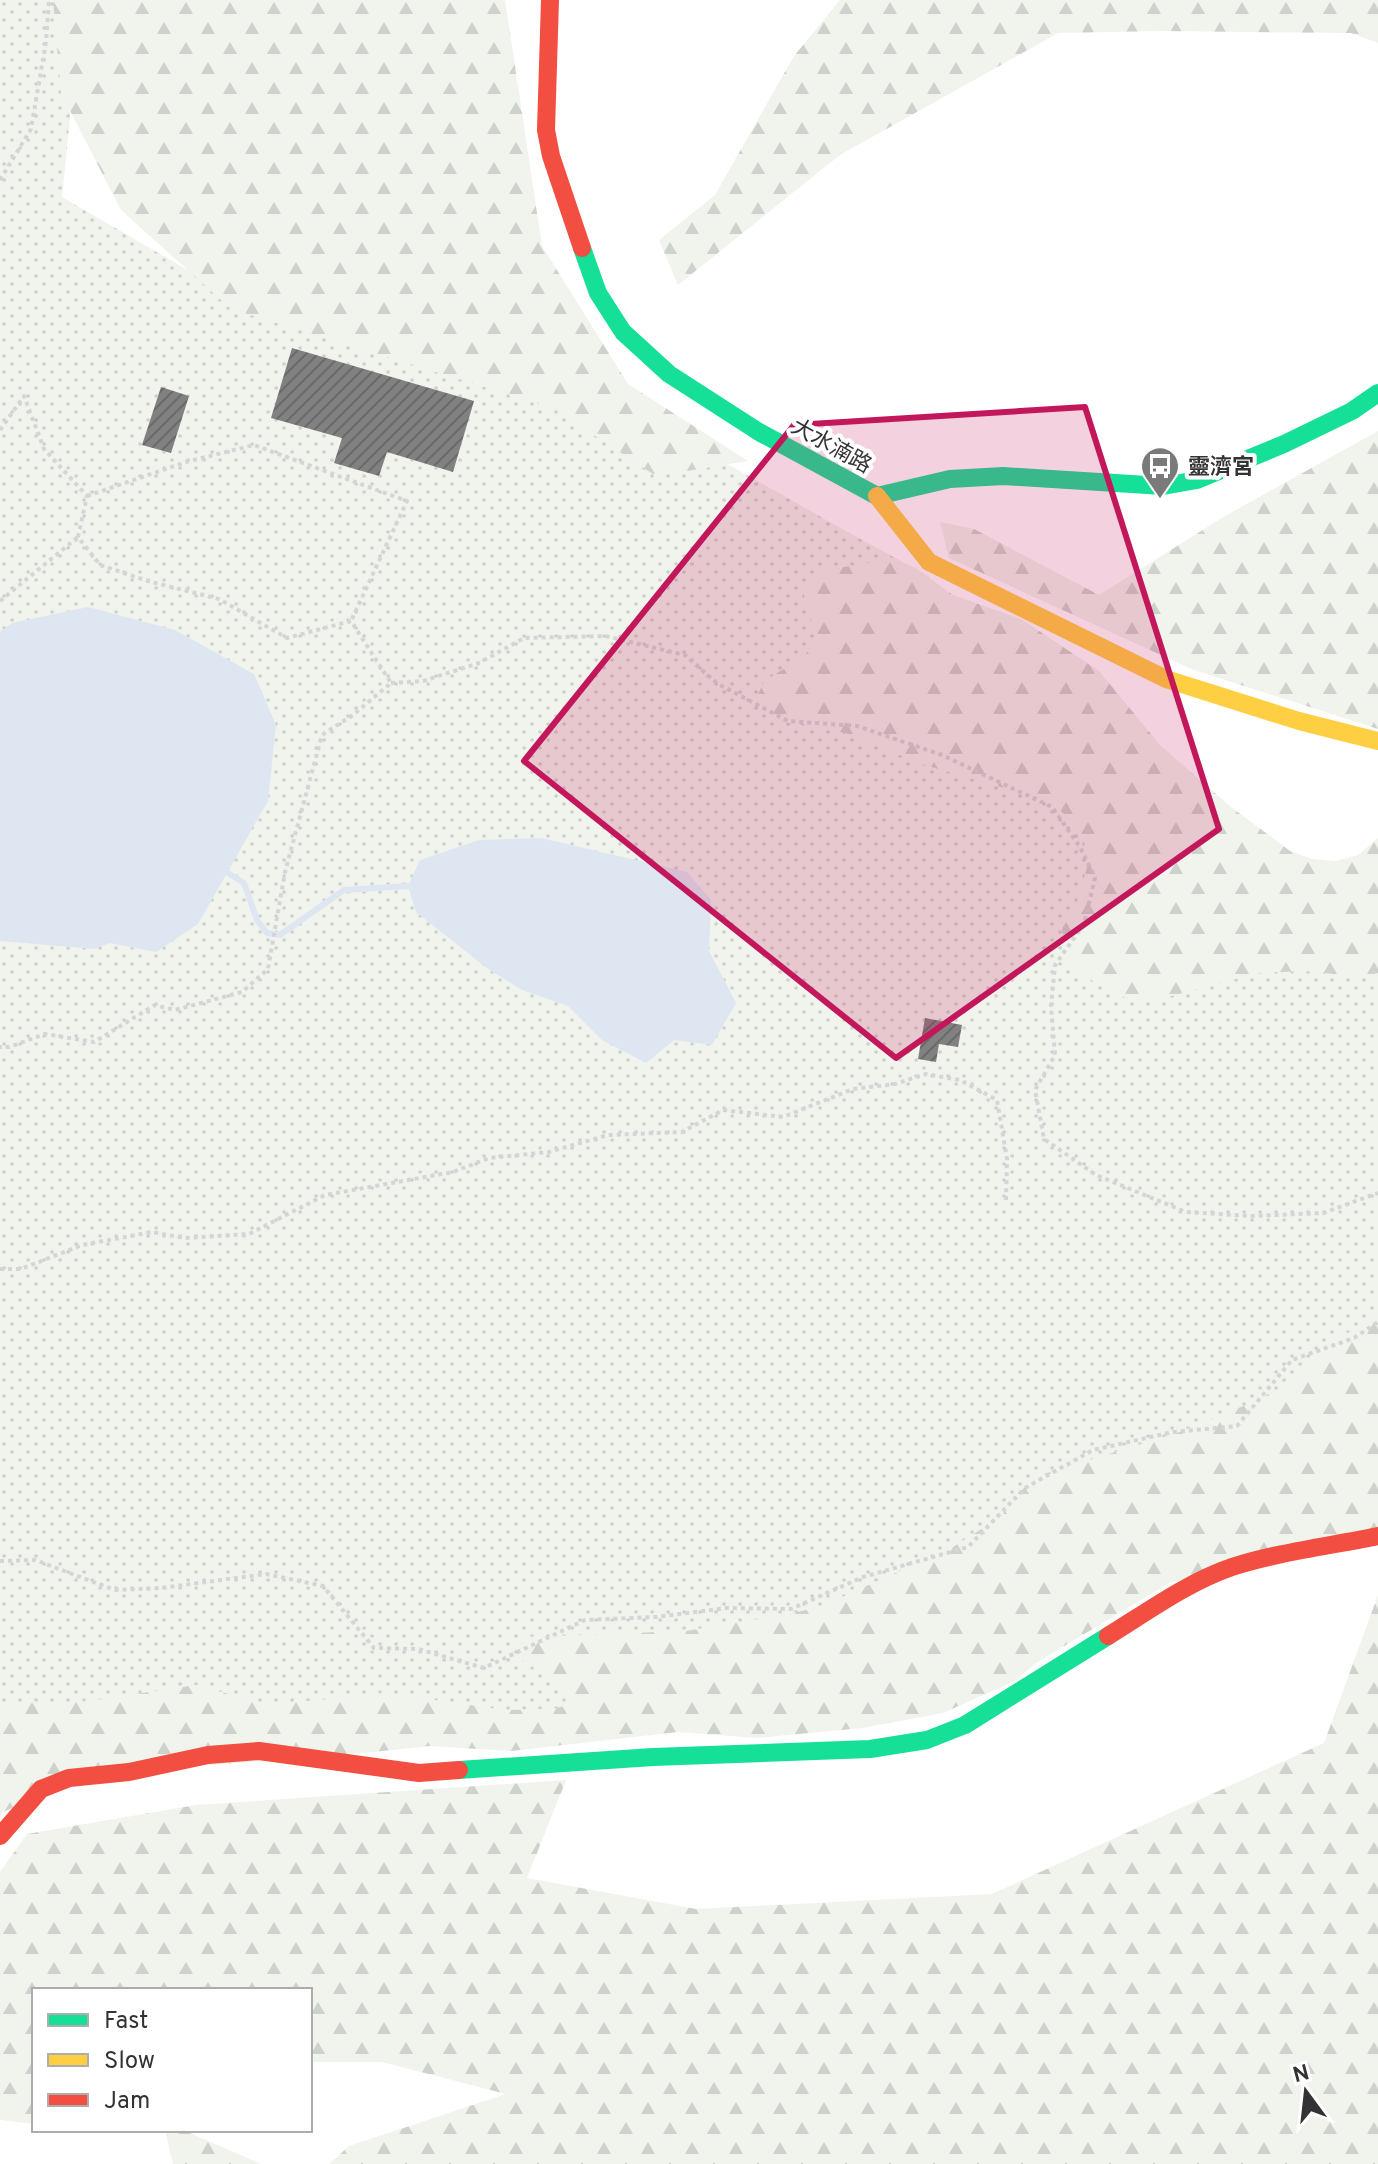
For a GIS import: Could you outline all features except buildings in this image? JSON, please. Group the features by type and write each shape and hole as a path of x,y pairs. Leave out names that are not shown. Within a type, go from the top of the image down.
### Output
{"street":[{"name":"大水湳路","path":"550,0 546,130 551,156 598,293 623,332 669,374 759,432 877,496 950,479 1003,476 1163,486 1197,480 1284,444 1352,411 1378,393"},
{"path":"877,496 929,562 1166,679 1299,721 1378,741"},
{"path":"0,1836 41,1789 69,1778 129,1772 208,1755 259,1751 419,1773 653,1757 870,1749 927,1740 965,1725 1181,1591 1230,1568 1378,1536"}],"path":[{"path":"0,180 31,129 46,42 49,0"},
{"path":"0,430 24,396 44,449 87,496"},
{"path":"87,496 186,462 254,445 407,501 351,621"},
{"path":"0,601 78,537 87,496"},
{"path":"78,537 100,565 219,599 287,638 351,621"},
{"path":"351,621 391,683"},
{"path":"0,1047 9,1047 45,1034 94,1042 155,1005 175,1010 242,992 268,969 285,872 322,735 353,715 391,683 423,681 479,663 524,638 605,636 685,655 718,684 788,721 857,726 942,755 1052,807 1080,847 1095,878 1084,924 1055,965 1051,1006 1055,1055 1035,1090 1044,1139 1096,1175 1186,1212 1251,1216 1323,1213 1378,1193"},
{"path":"0,1269 21,1269 82,1245 152,1232 184,1238 249,1234 325,1195 453,1172 489,1158 549,1152 608,1135 682,1132 723,1110 783,1117 853,1089 895,1084 926,1074 960,1080 997,1100 1007,1159 1006,1200"},
{"path":"0,1561 35,1560 115,1590 161,1588 266,1574 323,1586 374,1648 418,1649 484,1668 585,1620 656,1617 726,1608 791,1609 863,1577 968,1547 1025,1488 1093,1450 1173,1432 1237,1426 1292,1360 1354,1338 1378,1322"}],"highlighted area":[{"path":"1085,407 1219,829 896,1058 524,761 794,425"}],"green space":[{"path":"0,0 82,0 62,197 186,269 593,388 930,577 839,677 1378,918 1378,1476 905,1692 0,1775"},
{"path":"53,0 505,0 542,246 628,384 748,461 656,476 553,408 231,309 121,210 61,93"},
{"path":"840,0 1378,0 1378,43 1351,33 1058,33 840,155 678,285 659,240 715,195 794,56"},
{"path":"1378,431 1378,729 1194,670 949,558 940,522 974,529 1099,595 1225,516"},
{"path":"892,559 914,567 953,595 1021,619 1099,671 1160,745 1231,807 1290,851 1312,859 1335,861 1358,855 1378,838 1378,973 1362,977 1306,971 1257,973 1149,1002 1124,997 1078,973 1064,954 1062,927 1075,908 1089,861 1083,838 1068,817 1047,800 921,764 846,733 773,720 754,704 764,681 805,656 816,637 802,588 820,571"},
{"path":"1378,1319 1378,1541 1171,1582 1036,1663 1015,1681 943,1713 862,1728 757,1738 678,1732 511,1751 430,1746 325,1757 97,1773 3,1812 0,1816 0,1704 82,1702 196,1685 269,1705 386,1693 505,1710 552,1709 569,1705 544,1665 527,1667 517,1652 526,1637 686,1631 820,1607 953,1547 1002,1516 1010,1501 1037,1476 1177,1433 1285,1389 1317,1353 1343,1335"},
{"path":"1378,1595 1378,2164 329,2164 349,2146 506,2094 382,2062 312,2062 312,1988 32,1988 32,2124 0,2120 0,1872 27,1834 196,1805 566,1780 527,1878 696,1909 992,1894 1324,1743"},
{"path":"165,2132 188,2132 261,2164 173,2164"}],"shaded area":[{"path":"88,607 175,630 254,674 276,725 268,801 198,924 156,952 110,943 94,949 0,941 0,632 12,623"},
{"path":"541,838 687,872 711,900 709,951 736,1003 712,1045 674,1040 646,1063 602,1040 568,1006 522,990 488,969 416,912 408,886 420,860 479,840"}],"waterway":[{"path":"228,873 244,883 257,920 267,933 280,935 344,890 408,886"}],"traffic: fast":[{"path":"582,248 598,293 623,332 669,374 759,432 877,496 950,479 1003,476 1163,486 1197,480 1284,444 1352,411 1378,393"},
{"path":"459,1770 653,1757 870,1749 927,1740 965,1725 1108,1636"}],"traffic: slow":[{"path":"877,496 929,562 1166,679 1299,721 1378,741"}],"traffic: jam":[{"path":"550,0 546,130 551,156 582,248"},
{"path":"1108,1636 1184,1589 1232,1567 1286,1553 1378,1536"},
{"path":"0,1836 41,1789 69,1778 129,1772 208,1755 259,1751 419,1773 459,1770"}],"place":[{"name":"靈濟宮","path":"1160,500"}]}
